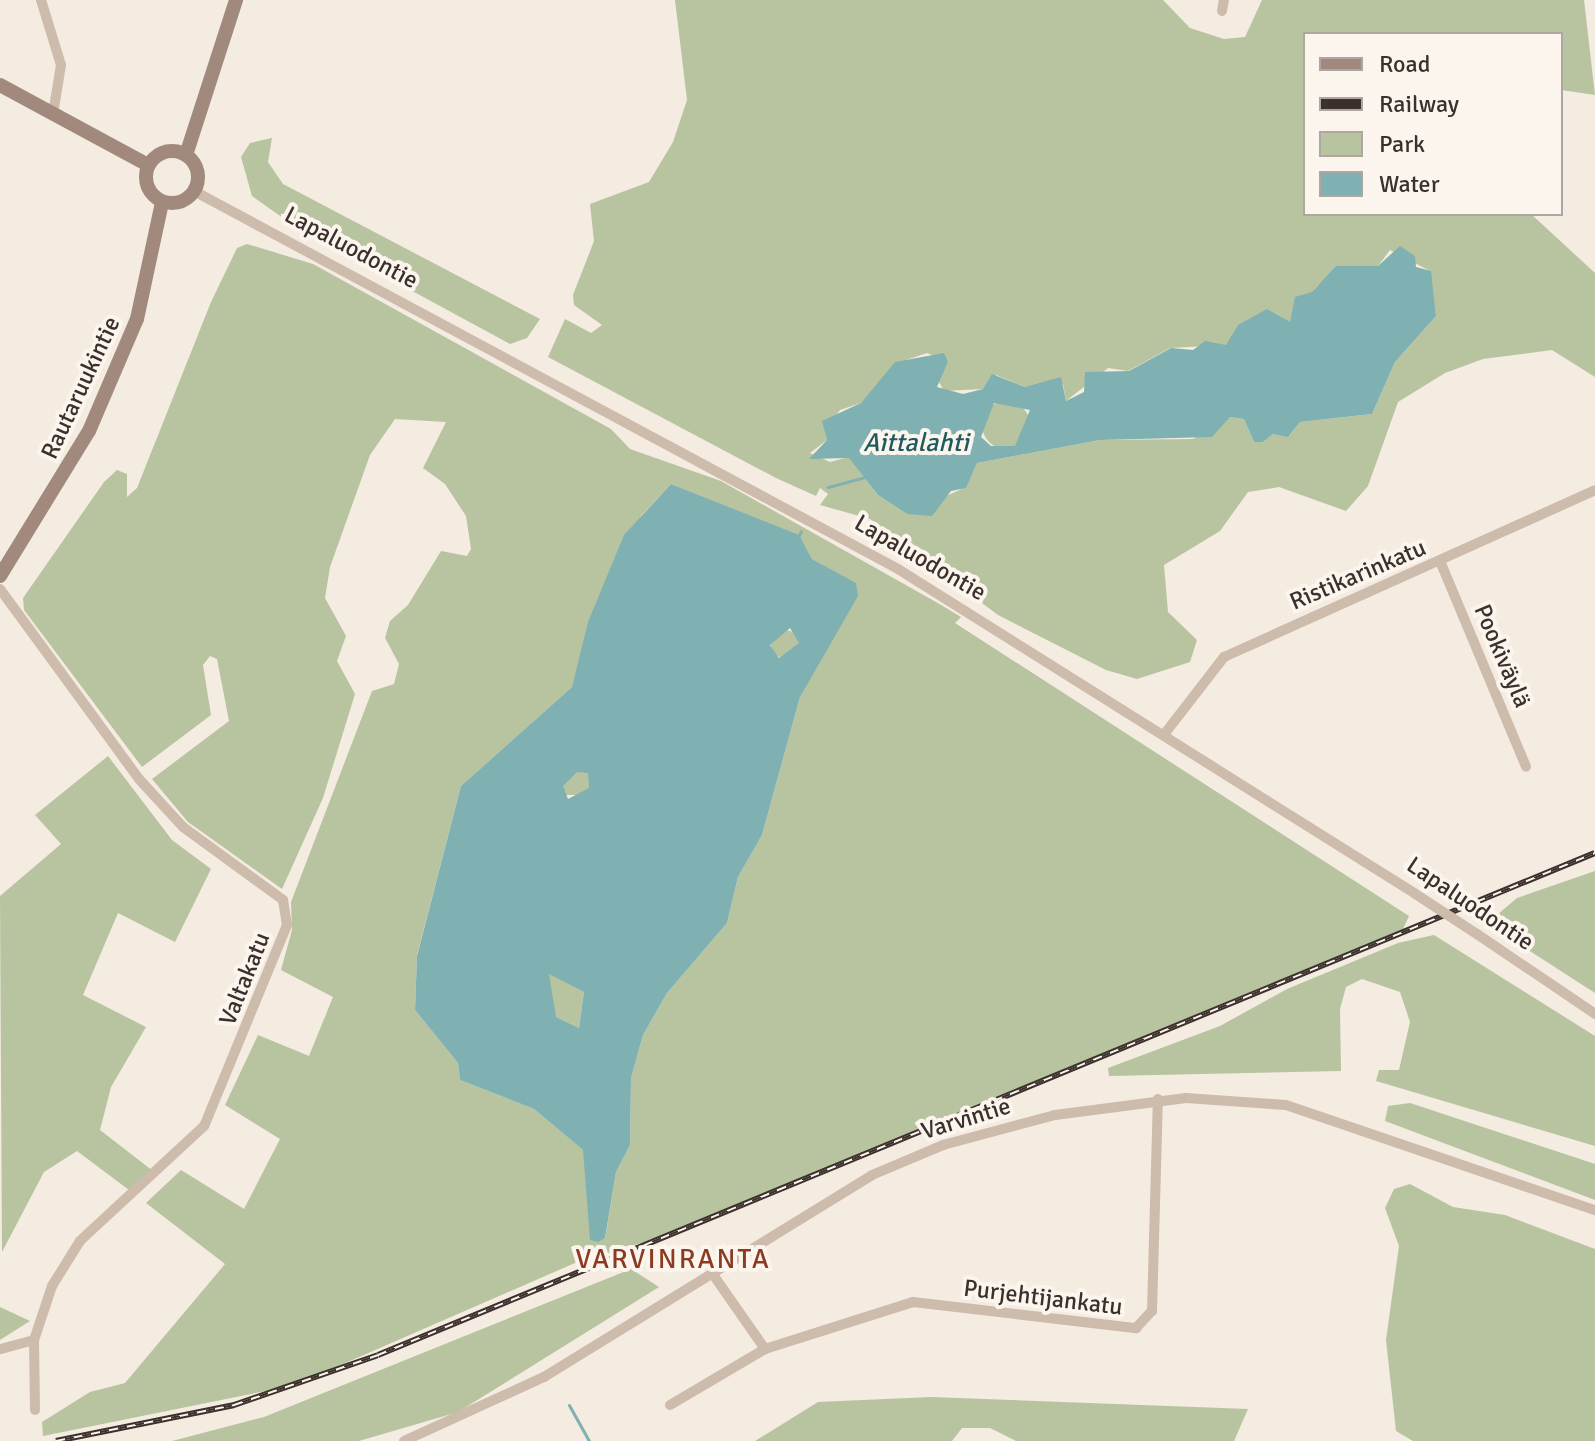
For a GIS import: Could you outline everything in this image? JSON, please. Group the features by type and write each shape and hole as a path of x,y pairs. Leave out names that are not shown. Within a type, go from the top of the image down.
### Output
{"main road":[{"path":"186,155 236,0"},
{"path":"0,85 148,165"},
{"path":"169,151 186,155 198,175 194,191 180,202 162,202 146,183 148,165 169,151"},
{"name":"Rautaruukintie","path":"0,576 89,431 137,319 162,202"}],"street":[{"path":"41,0 61,65 53,114"},
{"name":"Lapaluodontie","path":"194,191 800,514 1166,732 1595,1014"},
{"name":"Ristikarinkatu","path":"1166,732 1224,657 1595,490"},
{"name":"Pookiväylä","path":"1440,561 1526,767"},
{"name":"Valtakatu","path":"0,589 139,779 183,827 283,900 287,925 204,1126 80,1241 52,1286 34,1340 35,1410"},
{"name":"Varvintie","path":"404,1441 544,1377 850,1186 914,1156 1022,1123 1158,1099 1247,1100 1327,1115 1595,1210"},
{"name":"Purjehtijankatu","path":"670,1405 765,1349 913,1302 1078,1326 1141,1326 1152,1311 1158,1099"},
{"path":"712,1273 765,1349"},
{"path":"0,1349 34,1340"}],"green space":[{"path":"675,0 1163,0 1190,28 1224,39 1245,37 1262,0 1584,0 1595,95 1563,90 1563,32 1303,32 1303,216 1533,216 1595,273 1595,377 1552,350 1483,359 1445,373 1398,402 1368,486 1346,511 1279,487 1248,492 1220,531 1164,565 1168,612 1197,640 1190,662 1137,679 1106,670 998,615 870,519 820,505 828,494 820,488 816,496 776,478 548,357 565,319 591,333 602,325 574,305 573,295 594,241 590,204 649,182 673,142 687,100","holes":["1390,250 1430,271 1436,316 1395,362 1372,414 1300,422 1289,436 1273,434 1263,442 1254,442 1244,419 1230,417 1193,439 1100,440 977,463 966,487 907,514 878,495 849,457 830,462 810,453 827,440 825,431 840,410 861,403 900,362 927,353 948,362 938,380 944,391 983,389 996,375 1025,387 1063,384 1066,401 1108,368 1128,371 1170,348 1226,345 1248,320 1290,322 1318,285 1378,266"]},
{"path":"272,138 268,162 283,184 540,319 527,338 510,344 300,230 252,196 241,157 250,143"},
{"path":"247,244 313,264 611,429 630,449 721,481 936,602 961,617 955,623 1409,916 1403,929 654,1239 575,1263 295,1385 43,1436 42,1422 90,1392 125,1383 225,1264 146,1203 181,1170 244,1209 280,1139 225,1105 258,1035 309,1056 333,997 281,970 292,930 291,902 372,691 394,684 399,664 385,638 390,621 408,605 441,551 467,556 471,549 466,516 445,484 423,468 446,422 395,419 370,455 330,567 325,598 346,636 337,661 355,694 323,798 282,889 188,822 152,779 229,721 217,659 210,656 203,665 211,715 142,767 24,610 23,598 104,482 117,470 127,474 127,497 137,488 211,302 237,248","holes":["671,484 799,536 812,559 855,583 800,697 762,835 738,877 727,923 667,993 643,1035 631,1078 630,1145 616,1172 605,1239 583,1150 534,1109 460,1080 458,1063 415,1010 417,955 461,786 572,687 641,516"]},
{"path":"1006,401 1023,408 1030,425 1023,442 1006,449 989,442 982,425 989,408"},
{"path":"785,630 795,634 799,644 795,654 785,658 775,654 771,644 775,634"},
{"path":"108,756 172,840 211,869 175,942 118,913 83,995 146,1027 111,1087 100,1130 153,1171 129,1190 77,1151 44,1172 2,1252 0,896 61,844 35,815"},
{"path":"598,760 589,795 563,795 562,776"},
{"path":"1595,871 1595,993 1522,946 1497,915 1517,898"},
{"path":"1434,935 1595,1036 1595,1146 1376,1081 1379,1070 1399,1070 1410,1022 1400,992 1362,979 1346,987 1340,1009 1341,1071 1109,1076 1108,1068 1220,1026 1287,989 1398,943"},
{"path":"549,973 584,992 579,1028 556,1017 547,994"},
{"path":"1410,1103 1595,1164 1595,1200 1385,1121 1388,1106"},
{"path":"1410,1184 1453,1207 1505,1215 1595,1249 1595,1441 1413,1441 1396,1431 1386,1340 1399,1246 1385,1208 1394,1189"},
{"path":"631,1269 659,1287 458,1412 359,1441 172,1441 264,1417"},
{"path":"0,1307 30,1321 0,1340"},
{"path":"931,1397 1248,1409 1234,1441 1016,1441 990,1428 962,1428 952,1441 755,1441 818,1402"}],"water":[{"name":"Aittalahti","path":"1400,246 1415,256 1416,267 1431,271 1436,316 1395,362 1372,414 1300,422 1288,437 1273,434 1263,442 1254,442 1244,419 1230,417 1212,437 1100,440 977,463 966,488 951,491 932,516 907,514 878,495 849,458 809,459 827,440 822,421 861,403 895,362 944,353 948,362 937,387 963,394 983,389 992,374 1025,387 1061,377 1066,401 1084,392 1085,372 1129,371 1171,348 1193,350 1205,341 1226,345 1238,325 1267,309 1290,322 1295,297 1312,292 1336,266 1378,266","holes":["994,403 1030,410 1015,446 991,446 981,437"]},
{"path":"671,484 799,535 812,559 856,583 858,596 800,697 762,835 738,877 727,923 667,993 643,1035 631,1078 630,1145 616,1172 605,1238 598,1242 590,1240 583,1150 534,1109 460,1080 458,1063 415,1010 417,956 461,786 572,687 588,622 624,535","holes":["790,628 799,643 779,658 770,645","577,772 588,773 589,788 568,799 563,786","549,974 584,992 579,1028 556,1017"]}],"waterway":[{"path":"828,487 865,477"},
{"path":"799,535 801,531"},
{"path":"569,1405 589,1441"}],"railway":[{"path":"56,1441 234,1405 378,1355 1595,853"}],"district":[{"name":"VARVINRANTA","path":"673,1259"}]}
